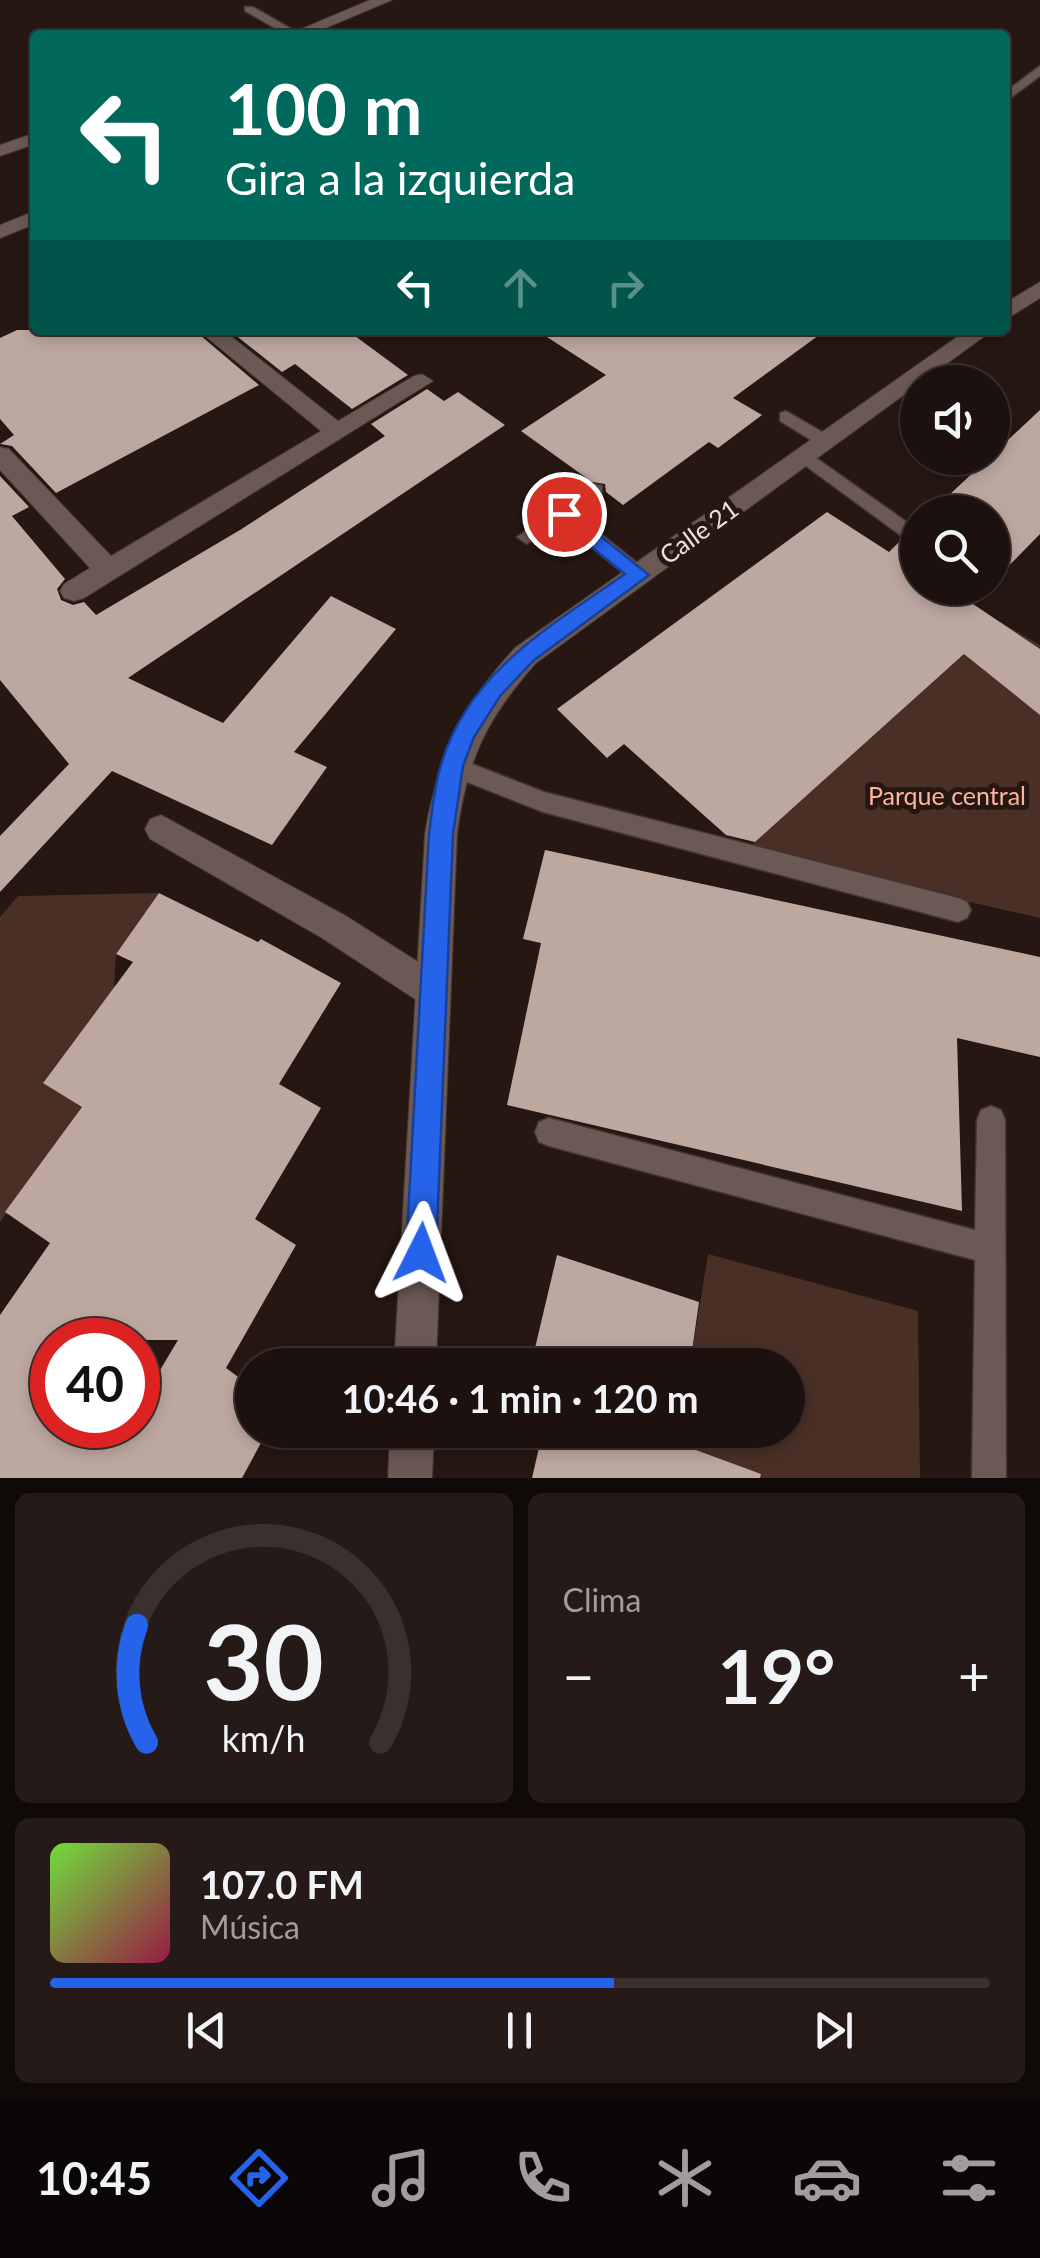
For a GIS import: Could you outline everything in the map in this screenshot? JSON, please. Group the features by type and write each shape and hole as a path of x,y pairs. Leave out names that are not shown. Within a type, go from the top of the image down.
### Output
{"street":[{"path":"308,30 375,1"},
{"path":"0,152 30,140"},
{"path":"0,232 30,219"},
{"path":"1010,310 1040,288"},
{"path":"215,335 336,431"},
{"name":"Calle 21","path":"417,1348 441,834 452,766 464,734 492,690 526,655 975,335"},
{"path":"74,591 422,381"},
{"path":"0,454 108,570"},
{"path":"161,829 334,927 433,991"},
{"path":"410,1478 411,1448"}],"lane":[{"path":"248,9 287,30"},
{"path":"1010,94 1040,70"},
{"path":"786,417 900,525"},
{"path":"527,538 595,491"},
{"path":"564,514 639,575"},
{"path":"452,766 543,802 958,910"},
{"path":"989,1478 991,1120"},
{"path":"549,1132 990,1249"}],"green space":[{"name":"Parque central","path":"1000,622 1040,645 1040,918 745,851"},
{"path":"159,893 116,953 114,988 43,1082 82,1107 0,1222 0,917 18,896"},
{"path":"708,1254 918,1311 920,1478 715,1478 718,1458 691,1448 805,1448 805,1348 693,1348"}],"building":[{"path":"17,330 30,330 30,335 200,335 259,385 56,493 12,446 0,444 14,435 0,419 0,338"},
{"path":"235,335 354,335 408,375 352,409 295,364 282,372"},
{"path":"544,335 819,335 733,398 762,415 718,448 709,442 623,505 606,492 605,484 592,482 521,431 606,375"},
{"path":"427,389 444,401 458,392 505,425 128,678 223,723 331,596 396,629 294,752 327,767 272,845 112,771 0,892 0,836 69,764 0,680 0,476 29,507 12,516 65,579 57,589 61,600 73,605 84,602 96,615 240,530 385,436 371,424"},
{"path":"1040,410 1040,534 1010,565 1010,495 949,495 971,475 1010,475 1010,438"},
{"path":"827,512 889,552 900,541 900,605 974,605 1040,649 1040,715 964,654 755,842 726,835 624,744 607,758 557,709"},
{"path":"545,850 1040,957 1040,1057 957,1038 962,1211 507,1105 541,943 523,939"},
{"path":"159,893 258,942 261,939 341,983 279,1084 321,1108 255,1219 296,1245 226,1368 235,1375 235,1448 258,1448 242,1478 0,1478 0,1315 50,1243 5,1212 82,1107 43,1083 133,962 116,954"},
{"path":"557,1255 699,1302 692,1348 535,1348"},
{"path":"539,1448 691,1448 761,1474 760,1478 532,1478"}],"route":[{"path":"421,1253 441,834 452,766 464,734 492,690 526,655 639,575 564,514"}]}
